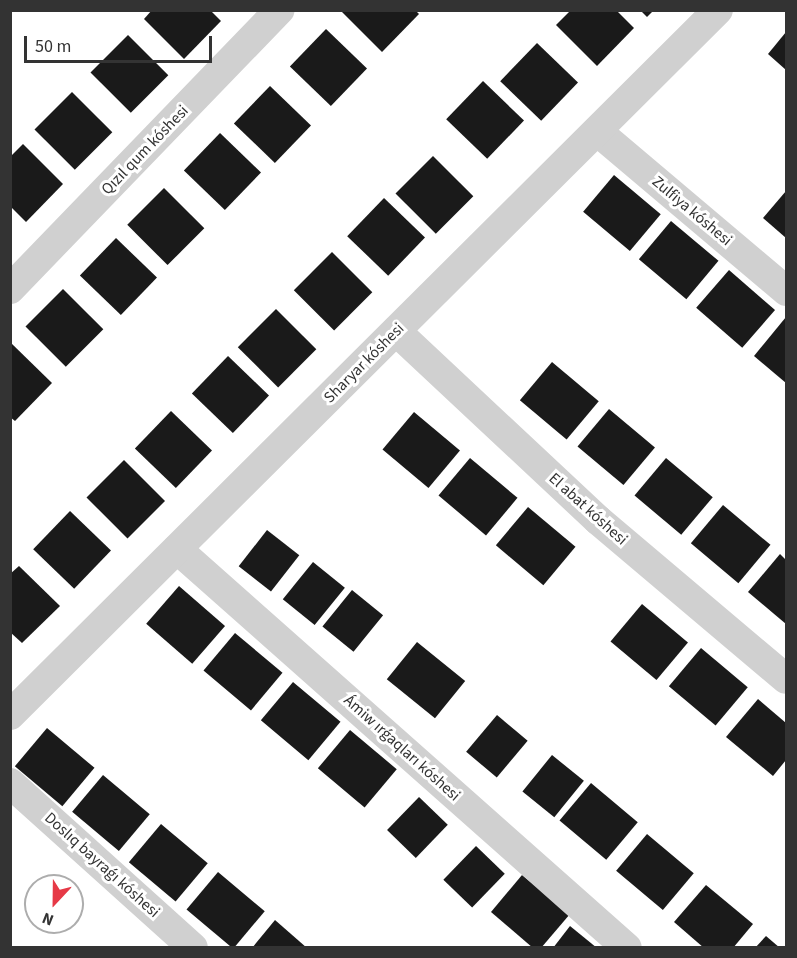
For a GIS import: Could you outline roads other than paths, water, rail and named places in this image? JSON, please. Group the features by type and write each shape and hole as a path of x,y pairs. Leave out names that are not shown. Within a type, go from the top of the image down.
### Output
{"street":[{"name":"Qızıl qum kóshesi","path":"10,288 279,10"},
{"name":"Sharyar kóshesi","path":"10,715 718,10"},
{"name":"Zulfiya kóshesi","path":"597,131 786,291"},
{"name":"El abat kóshesi","path":"396,331 598,520 786,679"},
{"name":"Ámiw ırǵaqları kóshesi","path":"177,549 627,948"},
{"name":"Doslıq bayraǵı kóshesi","path":"10,783 193,948"}]}
